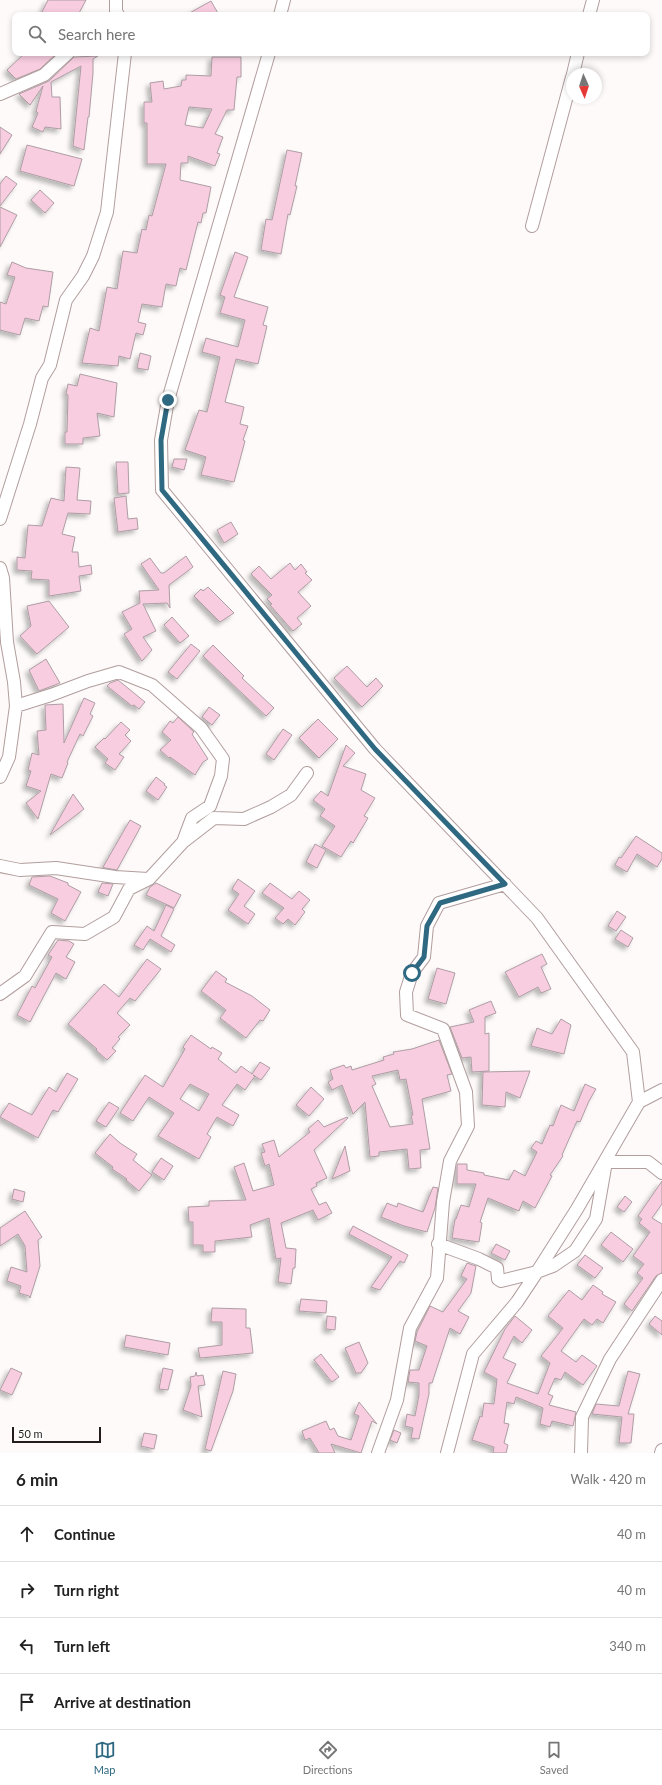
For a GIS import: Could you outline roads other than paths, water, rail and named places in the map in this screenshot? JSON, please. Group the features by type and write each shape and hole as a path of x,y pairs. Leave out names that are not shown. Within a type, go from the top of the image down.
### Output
{"street":[{"path":"281,12 284,0"},
{"path":"589,12 592,0"},
{"path":"0,94 44,75 65,56"},
{"path":"0,519 30,424 35,399 42,378 50,365 66,300 83,276 93,256 107,212 126,56"},
{"path":"268,56 168,400 161,440 162,490 375,749 538,918 633,1052 639,1102"},
{"path":"574,68 577,56"},
{"path":"532,226 566,99"},
{"path":"0,777 8,757 16,706 14,682 7,642 1,575"},
{"path":"16,706 51,696 88,681 119,672 152,685 201,728 223,759 221,776 210,806 192,818 184,842"},
{"path":"0,994 25,976 52,932 85,934 114,918 129,889 149,879 184,842 214,818 244,819 271,807 291,795 307,773"},
{"path":"0,866 20,870 56,868 115,877 149,879"},
{"path":"378,1453 397,1400 410,1328 437,1278 438,1244 450,1161 468,1126 466,1092 443,1029 407,1015 406,992 412,973 424,957 427,926 440,903 505,884"},
{"path":"447,1453 473,1354 517,1302 537,1272 577,1209 639,1102 662,1090"},
{"path":"438,1244 479,1259 497,1268 498,1279 501,1281 537,1272 553,1266 575,1251 596,1219 606,1162 648,1162 662,1173"},
{"path":"581,1453 582,1417 610,1358 662,1280"}]}
